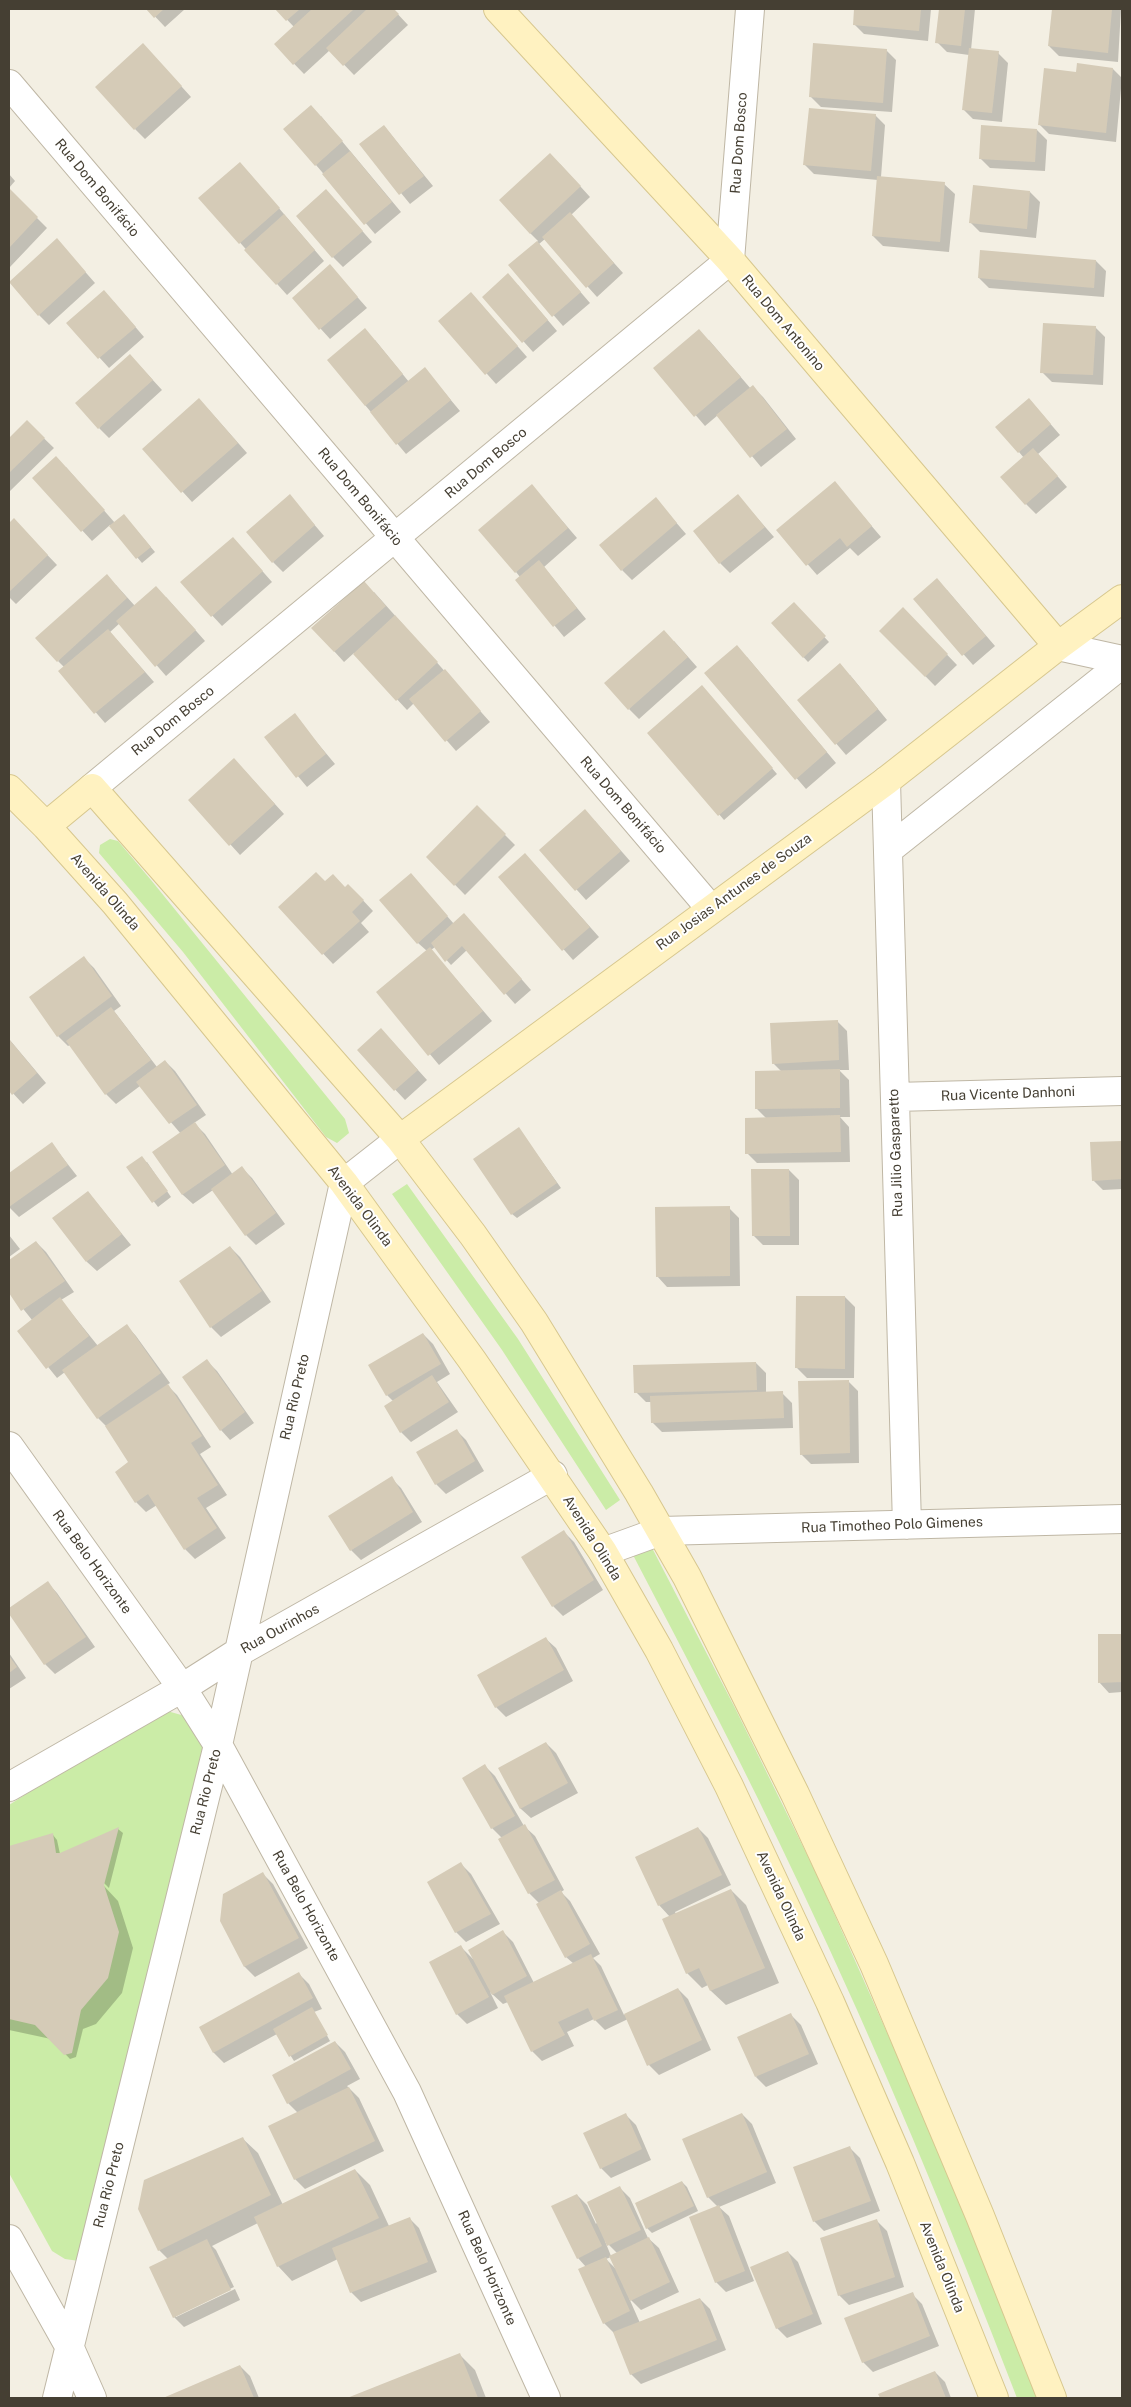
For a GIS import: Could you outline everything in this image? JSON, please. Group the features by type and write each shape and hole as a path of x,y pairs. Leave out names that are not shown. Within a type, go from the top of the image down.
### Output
{"street":[{"name":"Rua Dom Antonino","path":"498,9 730,260 1058,646"},
{"name":"Rua Dom Bosco","path":"46,826 730,260 750,9"},
{"name":"Rua Dom Bonifácio","path":"9,84 711,909"},
{"name":"Rua Josias Antunes de Souza","path":"344,1183 400,1139 886,780 1058,646 1122,599"},
{"path":"1058,646 1122,660"},
{"path":"888,850 1122,664"},
{"name":"Rua Jilio Gasparetto","path":"886,780 907,1525"},
{"path":"92,788 400,1139 473,1235 534,1322 661,1531 687,1577 790,1785 874,1964 980,2216 1052,2398"},
{"name":"Avenida Olinda","path":"9,789 46,826 155,950 344,1183 553,1475 604,1552 659,1650 729,1786 826,1993 900,2163 994,2398"},
{"name":"Rua Vicente Danhoni","path":"894,1097 1122,1090"},
{"name":"Rua Rio Preto","path":"56,2398 218,1745 237,1653 344,1183"},
{"name":"Rua Belo Horizonte","path":"9,1446 182,1688 218,1745 407,2092 546,2398"},
{"name":"Rua Ourinhos","path":"9,1787 182,1688 237,1653 553,1475"},
{"name":"Rua Timotheo Polo Gimenes","path":"604,1552 661,1531 1122,1518"},
{"path":"9,2239 69,2346 92,2398"}],"green space":[{"path":"110,839 118,841 151,880 345,1119 349,1133 337,1143 326,1137 183,952 99,853 100,845"},
{"path":"407,1184 518,1339 620,1500 606,1510 502,1350 392,1194"},
{"path":"651,1546 735,1708 817,1875 912,2089 990,2274 1037,2398 1017,2398 913,2139 829,1947 739,1760 633,1555"},
{"path":"167,1711 185,1716 205,1749 79,2261 65,2259 52,2251 9,2173 9,1805 153,1713"}],"building":[{"path":"146,9 164,9 154,18"},
{"path":"275,9 300,9 286,21"},
{"path":"312,9 354,9 293,65 274,44"},
{"path":"367,9 394,9 399,14 343,66 326,48"},
{"path":"854,9 921,9 919,31 853,25"},
{"path":"939,9 965,9 961,46 935,43"},
{"path":"1052,9 1112,9 1108,53 1048,46"},
{"path":"143,43 182,86 134,130 95,87"},
{"path":"813,43 887,49 883,103 809,97"},
{"path":"969,48 999,51 992,113 962,110"},
{"path":"1077,63 1113,68 1106,133 1038,125 1044,68 1076,72"},
{"path":"311,105 343,141 315,166 283,129"},
{"path":"809,108 876,114 871,171 803,165"},
{"path":"384,125 424,176 399,195 359,144"},
{"path":"981,125 1037,129 1035,162 979,159"},
{"path":"350,151 392,202 364,225 322,174"},
{"path":"550,153 581,186 530,234 499,200"},
{"path":"240,162 280,208 239,244 198,198"},
{"path":"877,176 945,182 940,242 872,236"},
{"path":"973,185 1030,191 1027,229 969,223"},
{"path":"9,188 38,217 9,248"},
{"path":"326,189 363,231 332,258 296,216"},
{"path":"570,212 614,263 586,288 542,237"},
{"path":"284,214 315,250 276,285 244,250"},
{"path":"57,238 86,272 38,316 9,282"},
{"path":"537,241 581,292 552,317 508,265"},
{"path":"980,250 1096,260 1094,288 978,278"},
{"path":"330,264 358,297 319,330 292,298"},
{"path":"508,273 548,320 522,343 482,297"},
{"path":"104,290 136,327 98,359 66,323"},
{"path":"471,292 518,346 485,375 438,321"},
{"path":"1043,323 1096,326 1093,375 1040,373"},
{"path":"365,328 403,374 365,406 327,360"},
{"path":"699,329 741,377 694,417 653,368"},
{"path":"130,354 153,380 98,429 75,403"},
{"path":"425,367 451,400 396,445 370,412"},
{"path":"753,385 787,429 750,458 716,415"},
{"path":"199,398 238,443 181,493 142,449"},
{"path":"1029,398 1051,424 1018,453 995,427"},
{"path":"27,420 45,438 9,473 9,438"},
{"path":"1033,448 1058,476 1025,505 1000,477"},
{"path":"56,456 105,510 81,532 32,478"},
{"path":"835,481 872,526 847,547 840,538 806,566 776,530"},
{"path":"532,484 568,528 515,573 478,530"},
{"path":"290,494 315,525 272,563 246,532"},
{"path":"738,494 765,527 719,564 693,531"},
{"path":"656,497 677,523 621,571 599,545"},
{"path":"124,514 151,547 136,559 109,526"},
{"path":"14,518 48,555 9,592 9,523"},
{"path":"233,537 263,571 211,617 180,582"},
{"path":"539,560 577,608 553,627 515,580"},
{"path":"107,574 127,598 57,662 35,638"},
{"path":"937,578 986,636 962,656 913,599"},
{"path":"364,581 386,606 334,652 311,628"},
{"path":"156,586 196,630 155,667 116,621"},
{"path":"794,602 826,636 803,658 771,623"},
{"path":"903,607 948,654 925,677 879,631"},
{"path":"395,615 438,662 396,701 353,654"},
{"path":"108,629 145,672 94,714 58,671"},
{"path":"664,630 688,657 628,710 604,683"},
{"path":"737,645 827,752 795,780 704,673"},
{"path":"840,663 878,709 835,745 797,700"},
{"path":"445,669 481,711 445,742 409,699"},
{"path":"702,685 773,768 718,816 647,733"},
{"path":"295,713 326,754 296,778 264,737"},
{"path":"234,758 275,804 229,846 188,800"},
{"path":"477,805 506,834 454,886 426,857"},
{"path":"585,809 621,851 575,891 539,850"},
{"path":"525,853 590,927 562,951 498,877"},
{"path":"316,872 325,881 333,874 345,887 348,884 364,900 352,912 360,921 322,955 278,907"},
{"path":"411,873 448,916 417,944 379,900"},
{"path":"464,913 522,979 504,995 462,946 445,962 431,943"},
{"path":"430,947 483,1011 428,1056 376,992"},
{"path":"84,956 112,996 57,1037 29,997"},
{"path":"111,1007 151,1060 105,1095 66,1041"},
{"path":"838,1020 839,1060 772,1064 770,1023"},
{"path":"381,1028 418,1070 394,1091 357,1050"},
{"path":"9,1039 37,1073 12,1095 9,1091"},
{"path":"165,1060 197,1105 169,1124 136,1082"},
{"path":"840,1069 840,1108 755,1109 755,1071"},
{"path":"840,1115 841,1152 745,1154 745,1118"},
{"path":"195,1122 225,1165 182,1195 152,1152"},
{"path":"519,1127 557,1183 511,1215 473,1159"},
{"path":"1122,1141 1122,1179 1092,1181 1090,1142"},
{"path":"52,1142 68,1165 9,1207 9,1173"},
{"path":"142,1156 168,1191 152,1203 126,1167"},
{"path":"242,1166 276,1213 245,1236 211,1189"},
{"path":"751,1169 789,1169 790,1236 752,1236"},
{"path":"88,1191 122,1234 86,1262 52,1218"},
{"path":"730,1206 730,1276 656,1277 655,1207"},
{"path":"36,1241 65,1281 21,1311 9,1293 9,1260"},
{"path":"230,1246 262,1291 210,1328 179,1281"},
{"path":"796,1296 845,1296 845,1369 795,1368"},
{"path":"60,1297 89,1336 46,1369 17,1331"},
{"path":"127,1324 161,1373 97,1419 62,1370"},
{"path":"423,1333 441,1364 386,1396 368,1365"},
{"path":"207,1359 245,1412 220,1431 182,1377"},
{"path":"756,1362 757,1390 634,1393 633,1365"},
{"path":"432,1375 449,1402 400,1433 384,1406"},
{"path":"849,1380 850,1453 800,1455 798,1381"},
{"path":"168,1384 202,1436 191,1443 218,1485 197,1498 217,1528 184,1550 148,1494 135,1503 115,1472 128,1462 105,1426"},
{"path":"783,1391 784,1418 651,1423 650,1396"},
{"path":"457,1429 475,1461 435,1485 416,1452"},
{"path":"392,1476 413,1512 350,1551 328,1516"},
{"path":"564,1530 594,1580 552,1607 521,1557"},
{"path":"48,1581 86,1637 44,1665 9,1614 9,1608"},
{"path":"1098,1634 1122,1634 1122,1682 1098,1683"},
{"path":"546,1637 564,1670 495,1708 477,1675"},
{"path":"9,1656 17,1667 9,1673"},
{"path":"546,1742 568,1783 520,1809 498,1768"},
{"path":"485,1764 515,1816 491,1829 462,1778"},
{"path":"525,1824 555,1880 528,1894 498,1839"},
{"path":"119,1827 104,1885 119,1932 108,1978 81,2010 72,2053 64,2055 35,2025 9,2019 9,1846 53,1833 56,1853 60,1853"},
{"path":"698,1827 722,1875 658,1906 635,1857"},
{"path":"461,1862 491,1914 455,1933 427,1882"},
{"path":"263,1872 299,1938 244,1967 220,1921 223,1894"},
{"path":"731,1889 765,1968 710,1991 699,1968 686,1974 662,1919"},
{"path":"561,1890 590,1944 565,1958 536,1904"},
{"path":"503,1930 527,1976 492,1995 468,1950"},
{"path":"461,1945 489,1997 456,2015 429,1962"},
{"path":"591,1954 618,2010 594,2021 588,2008 558,2022 565,2035 531,2052 504,1996"},
{"path":"299,1972 313,1998 213,2053 199,2027"},
{"path":"678,1988 702,2040 647,2066 624,2014"},
{"path":"312,2007 328,2035 289,2057 273,2029"},
{"path":"791,2013 809,2054 755,2077 737,2037"},
{"path":"335,2041 351,2069 287,2104 272,2075"},
{"path":"349,2087 375,2141 294,2180 268,2126"},
{"path":"626,2113 642,2149 600,2169 583,2133"},
{"path":"742,2113 767,2172 707,2198 682,2139"},
{"path":"243,2137 271,2195 158,2251 138,2209 144,2180"},
{"path":"850,2146 871,2201 813,2222 793,2167"},
{"path":"355,2169 379,2218 277,2267 254,2217"},
{"path":"682,2181 694,2206 646,2229 635,2203"},
{"path":"620,2186 641,2230 607,2246 587,2202"},
{"path":"577,2194 602,2246 577,2259 551,2206"},
{"path":"719,2205 745,2271 715,2283 689,2217"},
{"path":"410,2217 428,2262 350,2293 332,2248"},
{"path":"877,2219 895,2277 838,2296 820,2238"},
{"path":"649,2237 670,2282 630,2301 609,2256"},
{"path":"207,2239 231,2290 173,2318 149,2267"},
{"path":"788,2251 813,2314 776,2329 750,2267"},
{"path":"606,2257 630,2311 603,2324 578,2269"},
{"path":"913,2292 930,2336 862,2363 844,2318"},
{"path":"700,2298 717,2340 630,2375 613,2332"},
{"path":"460,2353 478,2398 347,2398"},
{"path":"240,2365 254,2398 163,2398"},
{"path":"935,2371 946,2398 880,2398 878,2394"}]}
